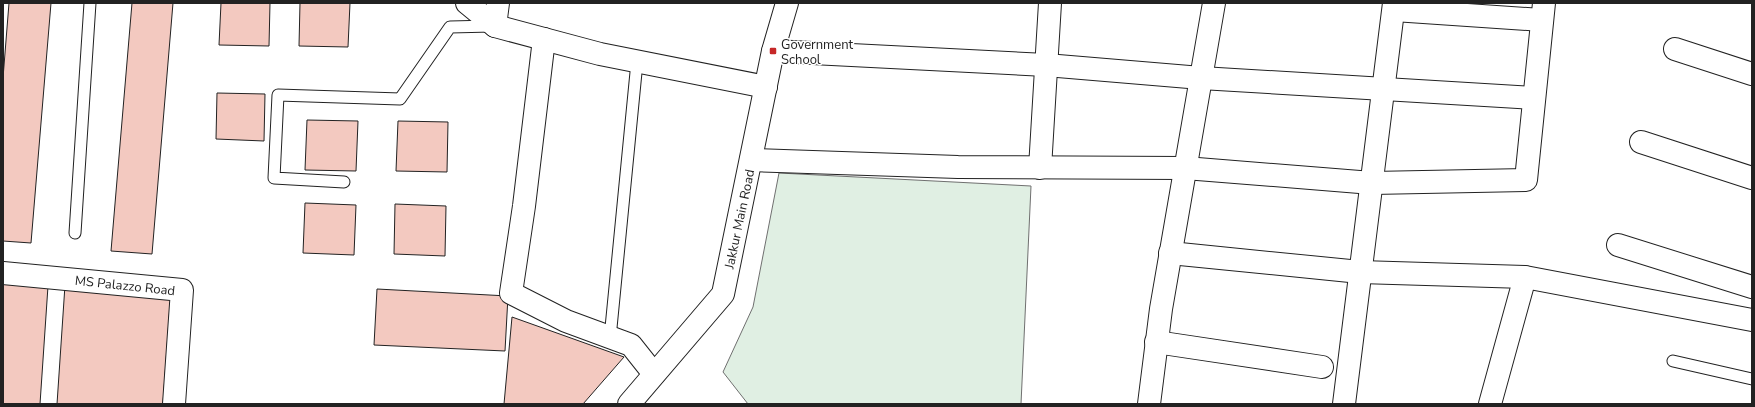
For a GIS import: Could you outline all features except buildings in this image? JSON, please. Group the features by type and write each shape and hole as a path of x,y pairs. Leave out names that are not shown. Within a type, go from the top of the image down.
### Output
{"street":[{"path":"467,3 495,26 600,54 766,87"},
{"path":"495,26 498,3"},
{"name":"Jakkur Main Road","path":"629,404 723,294 773,51 788,3"},
{"path":"1040,168 1050,3"},
{"path":"1149,404 1156,342 1170,252 1214,3"},
{"path":"751,160 950,167 1185,168 1372,183 1526,180 1543,11 1394,6 1372,183 1360,272 1344,404"},
{"path":"544,39 524,206 511,294 566,321 631,345 654,374"},
{"path":"1675,49 1752,74"},
{"path":"773,51 1046,65 1201,78 1534,98"},
{"path":"1641,142 1752,178"},
{"path":"1618,245 1752,286"},
{"path":"1170,252 1360,272 1525,277 1752,320"},
{"name":"MS Palazzo Road","path":"3,273 182,290 174,404"},
{"path":"1490,404 1525,277"},
{"path":"1156,342 1322,367"}],"lane":[{"path":"75,233 90,3"},
{"path":"344,182 274,178 278,95 400,99 450,27 495,26"},
{"path":"610,338 637,62"},
{"path":"1673,361 1752,379"}],"green space":[{"path":"779,173 1031,186 1021,404 748,404 723,372 753,307"}],"place":[{"name":"Government School","path":"773,51"}]}
